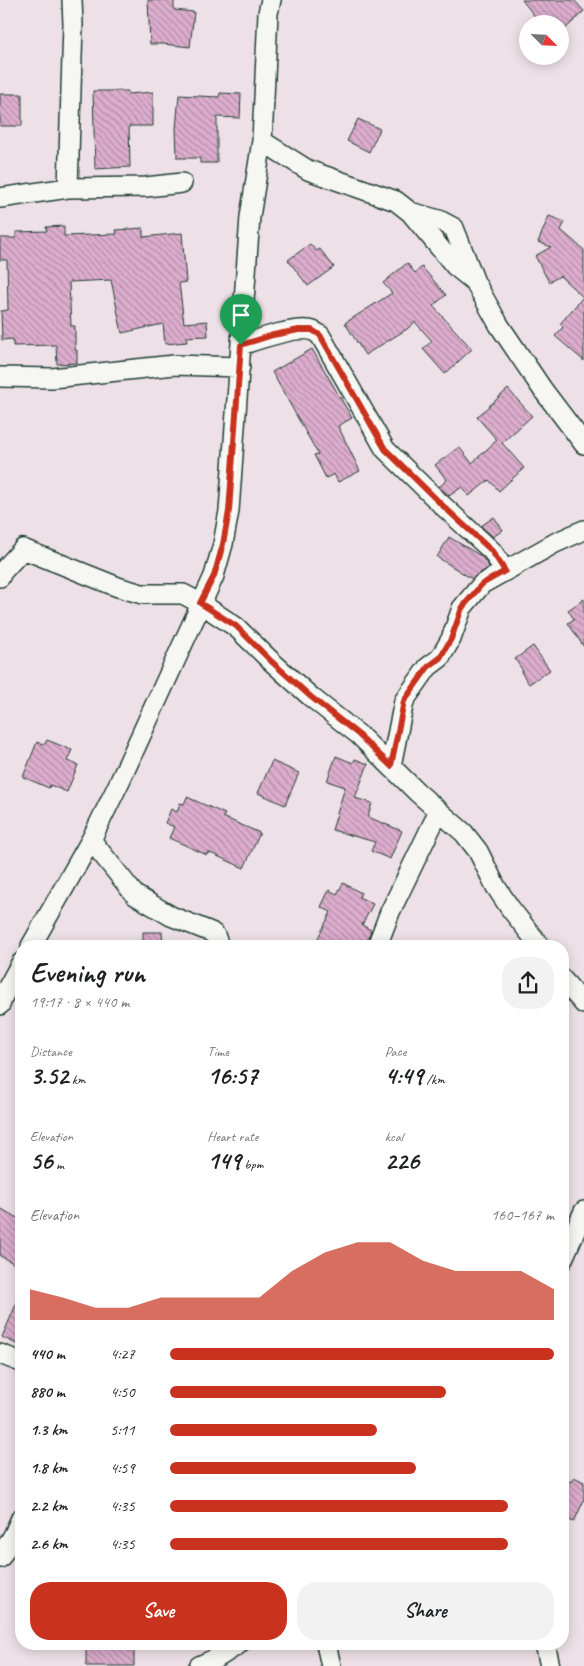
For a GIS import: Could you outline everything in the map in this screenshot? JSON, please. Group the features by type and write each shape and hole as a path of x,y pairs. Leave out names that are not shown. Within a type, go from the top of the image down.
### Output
{"street":[{"path":"68,188 73,24 72,0"},
{"path":"34,940 91,840 120,781 214,576 223,544 229,511 250,217 262,141 268,13 271,0"},
{"path":"262,141 308,170 396,201 410,212 439,220 454,228 476,282 499,325 543,390 584,444"},
{"path":"0,198 68,188 146,187 182,183"},
{"path":"241,345 273,335 299,330 312,330 320,335 385,449 492,551 505,571"},
{"path":"0,377 52,378 174,365 240,367"},
{"path":"391,766 404,701 428,667 440,658 451,639 462,608 482,584 555,543 584,530"},
{"path":"0,577 22,549 118,587 142,594 182,594 236,626 271,661 311,697 359,735 418,793 464,833 478,851 496,887 536,940"},
{"path":"379,940 390,912 439,811"},
{"path":"91,840 135,895 171,916 212,932 217,940"},
{"path":"1,997 15,974"},
{"path":"569,988 584,1004"},
{"path":"569,1245 584,1211"},
{"path":"0,1354 15,1360"},
{"path":"0,1558 15,1532"},
{"path":"199,1666 218,1658 230,1650"},
{"path":"327,1650 331,1666"},
{"path":"546,1650 550,1666"}],"building":[{"path":"148,0 174,0 174,10 194,12 190,47 150,44"},
{"path":"522,0 574,0 584,11 569,25 569,15 534,15"},
{"path":"93,91 128,91 128,94 153,92 153,126 129,126 130,167 95,169"},
{"path":"220,93 241,94 240,118 217,117 217,163 200,163 200,158 177,158 176,128 179,95 219,97"},
{"path":"0,94 22,94 22,126 0,126"},
{"path":"358,119 380,129 369,152 347,141"},
{"path":"549,216 565,222 561,230 584,250 584,361 555,336 563,327 560,324 583,297 560,276 549,282 535,256 551,247 538,242"},
{"path":"64,226 64,236 117,234 116,230 143,228 143,237 182,233 186,282 179,283 184,323 207,321 208,336 186,337 187,342 165,344 163,324 122,333 111,280 69,282 71,326 75,326 77,363 57,364 56,345 13,346 13,339 2,340 1,311 8,310 7,260 0,260 0,238 16,238 16,232 47,231 46,227"},
{"path":"310,244 316,251 320,249 334,267 308,286 288,260"},
{"path":"407,263 415,273 422,267 446,295 433,306 472,349 445,374 423,349 432,341 415,322 365,355 345,323 392,293 383,283"},
{"path":"312,349 352,418 338,426 360,471 338,482 334,474 326,478 314,455 318,454 272,372"},
{"path":"508,389 532,416 502,443 524,468 499,491 489,480 469,496 462,487 449,496 439,487 447,480 435,465 459,447 472,463 497,440 477,417"},
{"path":"494,517 503,530 493,537 481,526"},
{"path":"449,537 481,556 489,566 488,568 472,579 437,557"},
{"path":"584,599 584,647 568,623 574,619 568,610"},
{"path":"533,646 550,670 529,684 515,659"},
{"path":"47,740 72,750 67,761 78,765 67,792 50,785 49,788 23,777 37,742 44,745"},
{"path":"336,756 353,763 355,759 368,764 355,798 372,803 368,817 402,831 390,859 371,851 375,842 332,830 345,787 327,781"},
{"path":"272,761 299,773 285,805 258,793"},
{"path":"187,797 225,814 223,817 260,833 244,868 208,852 207,855 169,838 174,827 165,823 171,809 177,812 180,803 184,804"},
{"path":"343,883 361,893 359,897 373,904 362,925 371,930 368,940 317,940 331,912 321,907 329,890 337,894"},
{"path":"143,932 162,932 163,940 143,940"},
{"path":"0,1208 15,1217 15,1264 0,1256"},
{"path":"15,1307 15,1343 2,1337"},
{"path":"574,1477 584,1482 584,1500 574,1522 569,1520 569,1481 571,1482"},
{"path":"86,1650 134,1650 134,1666 86,1666"}],"route":[{"path":"299,330 312,330 320,335 385,449 492,551 505,571 482,584 462,608 451,639 440,658 428,667 404,701 391,766 359,735 311,697 271,661 236,626 200,603 214,576 223,544 229,511 241,345 273,335 299,330"}]}
